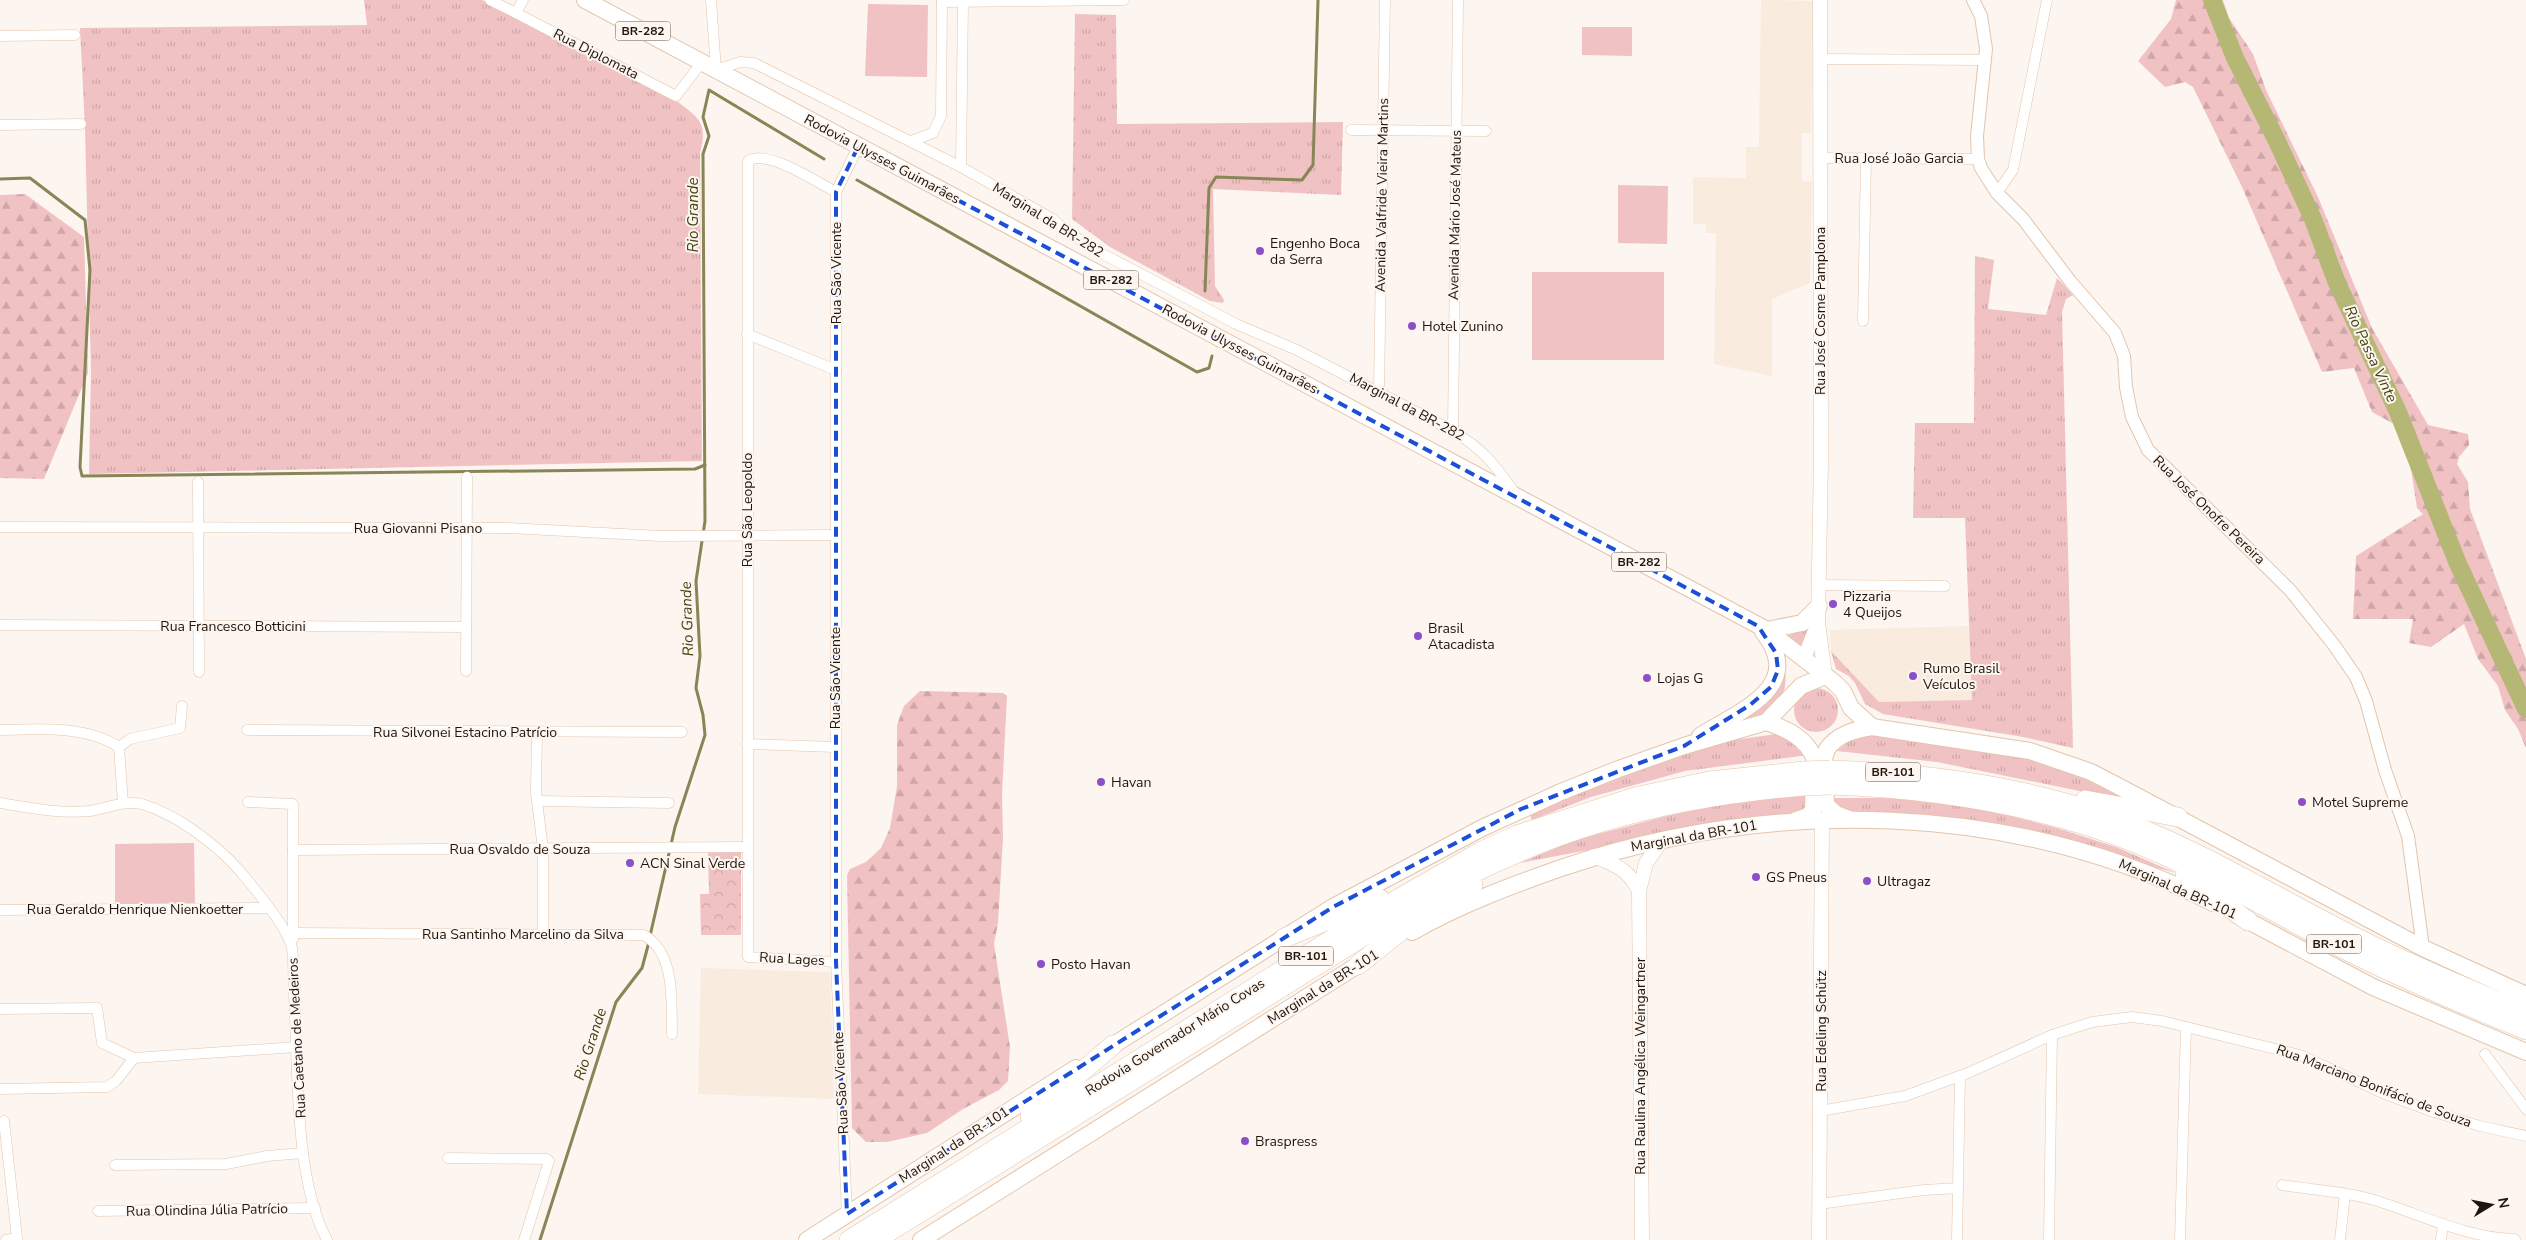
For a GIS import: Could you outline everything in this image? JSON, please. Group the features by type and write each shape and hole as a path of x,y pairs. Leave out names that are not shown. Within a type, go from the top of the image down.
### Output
{"highway":[{"name":"Rodovia Ulysses Guimarães","path":"585,0 1763,628 1826,676 1842,691 1858,715 1872,727"},
{"path":"1684,746 1750,705 1771,687 1778,670 1776,652 1763,628 1802,623 1818,606"},
{"path":"1794,692 1804,658"},
{"path":"1684,746 1766,722 1801,686 1826,676"},
{"path":"1794,821 1808,816 1813,811 1818,745 1845,718 1846,699"},
{"path":"1766,722 1788,730 1807,744 1817,774"},
{"path":"1849,819 1836,814 1826,804 1824,759 1826,750 1831,743 1847,732 1872,727 2030,751 2091,772 2423,948 2526,995"},
{"name":"Marginal da BR-101","path":"807,1240 1333,906 1521,809 1684,746"},
{"name":"Rodovia Governador Mário Covas","path":"849,1240 1437,875 1517,836 1636,797 1709,781 1817,774 1897,773 1955,780 2080,808 2170,841 2356,938 2425,971 2526,1013"},
{"name":"Rodovia Governador Mário Covas","path":"876,1240 1423,900 1464,877 1537,844 1609,819 1685,800 1729,793 1817,774 1972,797 2052,815 2146,847 2221,883 2369,962 2526,1030"},
{"path":"1955,780 2119,805 2178,817"},
{"name":"Marginal da BR-101","path":"921,1240 1418,928 1479,899 1594,856 1736,826 1849,819 1938,824 2060,846 2116,862 2159,878 2248,921 2374,987 2526,1052"},
{"path":"1358,965 1407,926 1537,844"},
{"path":"2146,847 2248,921"},
{"path":"1284,938 1437,875"},
{"path":"982,1157 1113,1045"}],"main road":[{"name":"Rua José Cosme Pamplona","path":"1820,0 1821,460 1818,622 1826,676"},
{"name":"Rua José Cosme Pamplona","path":"1804,658 1818,622"},
{"name":"Rua Edeling Schütz","path":"1819,1240 1822,821"},
{"name":"Rua Raulina Angélica Weingartner","path":"1642,1240 1639,891 1646,863 1663,840"},
{"path":"1594,856 1622,868 1631,875 1639,891"}],"street":[{"name":"Rua Diplomata","path":"490,0 676,96 709,66"},
{"path":"516,13 523,0"},
{"path":"709,66 711,0"},
{"path":"911,141 933,133 941,116 942,1 1124,0"},
{"name":"Avenida Valfride Vieira Martins","path":"1379,391 1385,0"},
{"name":"Avenida Mário José Mateus","path":"1453,431 1458,0"},
{"name":"Rua José Onofre Pereira","path":"1973,0 1979,8 1984,28 1986,60 1977,136 1978,159 1985,176 1997,193 2023,219 2070,281 2107,322 2117,337 2124,356 2126,387 2132,417 2148,450 2290,590 2334,645 2356,677 2366,701 2408,836 2423,948"},
{"path":"1997,193 2013,170 2047,0"},
{"path":"961,167 963,1"},
{"path":"0,36 75,35"},
{"path":"1819,59 1986,60"},
{"name":"Marginal da BR-282","path":"709,66 740,62 754,63 961,167 1051,218 1074,236 1103,254 1236,324 1297,350 1379,391 1475,444 1488,456 1519,499"},
{"path":"0,125 81,124"},
{"path":"1351,130 1486,131"},
{"name":"Rua São Vicente","path":"847,1214 836,962 836,192 858,147"},
{"name":"Rua São Leopoldo","path":"748,957 748,161 758,157 772,159 836,192"},
{"name":"Rua José João Garcia","path":"1819,158 1978,159"},
{"path":"1864,321 1866,158"},
{"path":"747,334 836,370"},
{"path":"466,672 467,477"},
{"path":"198,482 199,672"},
{"name":"Rua Giovanni Pisano","path":"0,527 466,528 691,536 835,535"},
{"path":"1819,585 1945,586"},
{"name":"Rua Francesco Botticini","path":"0,624 466,627"},
{"path":"119,747 130,739 180,728 182,706"},
{"path":"0,730 81,733 101,738 119,747"},
{"name":"Rua Silvonei Estacino Patrício","path":"247,730 682,732"},
{"path":"537,732 538,801 543,849 543,935"},
{"path":"747,744 835,746"},
{"path":"119,747 123,803"},
{"path":"538,801 668,803"},
{"path":"248,802 293,804 293,933 291,947"},
{"name":"Rua Caetano de Medeiros","path":"0,803 71,812 123,803 144,805 200,835 233,864 269,908 291,947 303,1153 315,1208 327,1240"},
{"name":"Rua Osvaldo de Souza","path":"293,850 747,847"},
{"name":"Rua Geraldo Henrique Nienkoetter","path":"0,910 269,908"},
{"name":"Rua Santinho Marcelino da Silva","path":"293,933 644,935 654,941 663,953 668,976 672,1034"},
{"name":"Rua Lages","path":"748,957 836,962"},
{"path":"0,1009 97,1008 102,1043 134,1058 297,1047"},
{"name":"Rua Marciano Bonifácio de Souza","path":"1820,1111 1905,1096 1960,1076 2052,1035 2092,1022 2122,1017 2147,1018 2300,1055 2377,1090 2434,1112 2480,1126 2526,1136"},
{"path":"2180,1240 2186,1027"},
{"path":"2048,1240 2052,1035"},
{"path":"2485,1054 2526,1109"},
{"path":"0,1089 81,1089 107,1087 116,1081 134,1058"},
{"path":"1956,1240 1960,1076"},
{"path":"4,1121 17,1238 6,1240"},
{"path":"114,1165 226,1164 267,1156 303,1153"},
{"path":"448,1158 547,1159 549,1161 524,1240"},
{"path":"2282,1186 2345,1194 2374,1200 2443,1224 2493,1238 2515,1239"},
{"path":"1819,1204 1924,1190 1958,1188"},
{"path":"2340,1240 2345,1194"},
{"name":"Rua Olindina Júlia Patrício","path":"98,1212 315,1208"},
{"path":"2441,1240 2443,1224"}],"highlighted area":[{"path":"858,147 1758,626 1776,653 1778,670 1771,687 1750,705 1684,746 1521,809 1333,907 847,1214 836,962 836,192"}],"shaded area":[{"path":"1761,0 1813,1 1811,133 1802,133 1802,181 1812,182 1810,283 1772,299 1772,376 1714,364 1716,233 1706,233 1706,224 1693,224 1693,177 1746,178 1746,147 1759,147"},
{"name":"Rumo Brasil Veículos","path":"1970,626 1972,701 1879,702 1831,651 1830,630"},
{"path":"701,968 830,972 834,1099 698,1094"}],"green space":[{"path":"364,0 482,0 674,99 699,121 703,134 700,153 702,461 89,474 91,373 85,128 80,28 367,25"},
{"path":"2176,0 2223,0 2229,18 2253,54 2266,90 2318,197 2372,328 2428,425 2468,434 2469,445 2459,457 2457,464 2468,482 2470,509 2526,659 2526,748 2518,729 2505,710 2498,686 2478,659 2464,624 2431,647 2409,643 2413,619 2353,619 2356,556 2423,514 2417,508 2407,443 2394,424 2372,412 2354,368 2322,372 2243,189 2193,87 2185,82 2165,87 2138,61 2171,19"},
{"path":"868,4 928,5 927,77 865,76"},
{"path":"1075,14 1116,15 1117,124 1343,122 1341,195 1213,189 1215,286 1224,300 1223,303 1210,301 1110,247 1072,219"},
{"path":"1582,27 1632,27 1632,56 1582,55"},
{"path":"1618,185 1668,186 1667,244 1618,243"},
{"path":"25,194 84,237 88,373 44,479 0,478 0,195"},
{"path":"1975,256 1994,260 1988,309 2046,315 2057,278 2073,295 2066,299 2062,312 2073,748 2023,737 1883,714 1865,704 1855,683 1849,676 1836,669 1831,651 1879,702 1972,700 1965,518 1913,518 1915,423 1974,423"},
{"path":"1532,272 1664,272 1664,360 1532,360"},
{"path":"1810,622 1804,651 1799,644 1785,636 1793,634"},
{"path":"1785,669 1785,684 1782,697 1775,706 1754,719 1716,731"},
{"path":"1816,688 1828,692 1834,698 1838,710 1834,722 1828,728 1816,732 1804,728 1798,722 1794,710 1798,698 1804,692"},
{"path":"920,691 1003,693 1007,696 1002,794 1003,838 998,923 994,944 1010,1047 1008,1081 999,1090 963,1109 927,1133 887,1142 866,1142 852,1128 847,875 850,869 866,862 881,848 890,828 897,786 897,725 904,706"},
{"path":"1871,730 2011,753 2085,779 2134,802 1937,762 1837,751 1848,742"},
{"path":"1783,733 1809,755 1685,771 1591,797 1532,820 1530,815 1578,793 1720,742"},
{"path":"1812,795 1810,811 1724,824 1520,863 1575,840 1701,807"},
{"path":"1833,798 1904,798 1972,806 2057,828 2116,847 2176,873 2026,832 1839,811"},
{"path":"194,843 195,903 115,904 115,844"},
{"path":"741,851 741,935 701,935 700,894 709,894 708,852"}],"waterway":[{"path":"1205,291 1209,188 1216,177 1302,180 1313,165 1318,0"},
{"name":"Rio Passa Vinte","path":"2212,0 2235,58 2276,139 2313,219 2337,283 2398,412 2458,564 2526,709"},
{"name":"Rio Grande","path":"650,936 675,827 705,735 703,715 696,688 700,656 696,581 705,521 703,154 709,136 703,117 709,90 824,159"},
{"path":"0,179 30,178 85,220 90,270 80,467 82,476 695,469 705,465"},
{"path":"857,180 1197,372 1209,368 1212,356"},
{"name":"Rio Grande","path":"540,1240 616,1002 642,968 649,942"}],"place":[{"name":"Engenho Boca da Serra","path":"1260,251"},
{"name":"Hotel Zunino","path":"1412,326"},
{"name":"Pizzaria 4 Queijos","path":"1833,604"},
{"name":"Brasil Atacadista","path":"1418,636"},
{"name":"Rumo Brasil Veículos","path":"1913,676"},
{"name":"Lojas G","path":"1647,678"},
{"name":"Havan","path":"1101,782"},
{"name":"Motel Supreme","path":"2302,802"},
{"name":"ACN Sinal Verde","path":"630,863"},
{"name":"GS Pneus","path":"1756,877"},
{"name":"Ultragaz","path":"1867,881"},
{"name":"Posto Havan","path":"1041,964"},
{"name":"Braspress","path":"1245,1141"}]}
